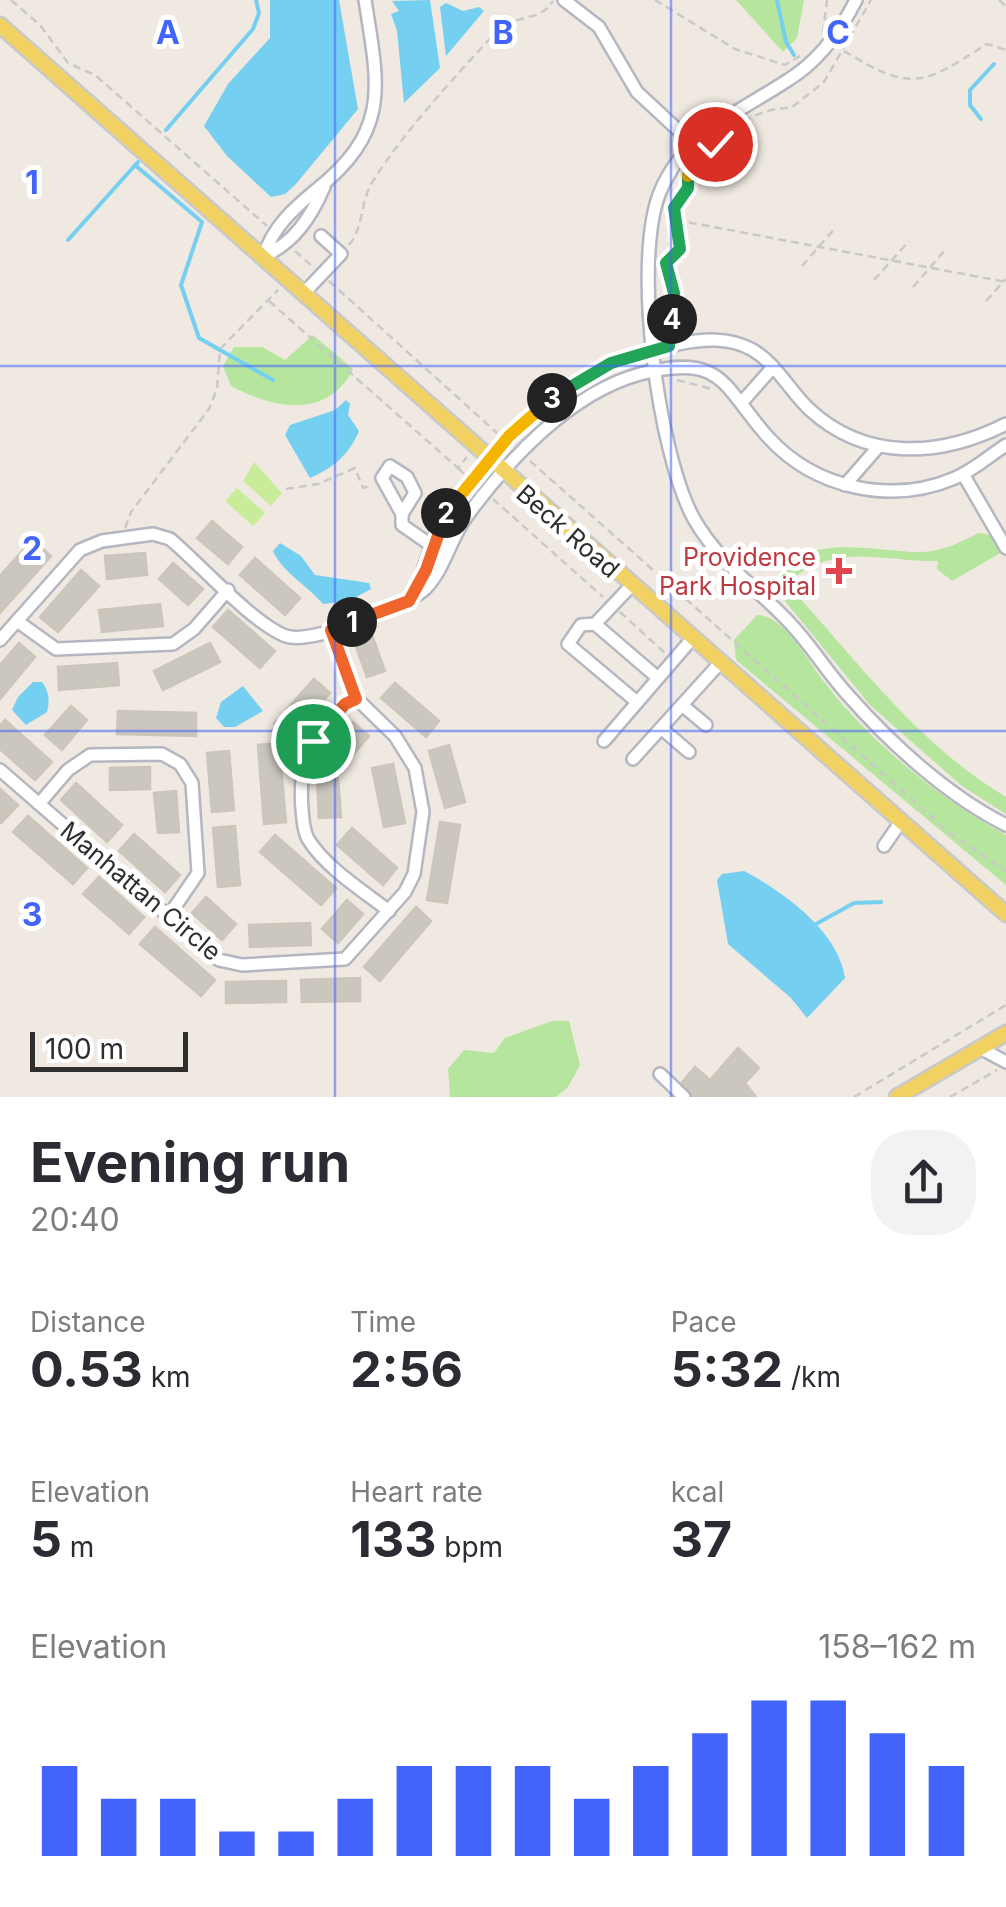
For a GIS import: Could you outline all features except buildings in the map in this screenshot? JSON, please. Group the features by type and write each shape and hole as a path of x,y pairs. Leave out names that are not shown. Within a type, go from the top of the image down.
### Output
{"main road":[{"name":"Beck Road","path":"0,25 264,256 489,462 1006,914"},
{"path":"897,1097 1006,1033"}],"street":[{"path":"264,256 274,232 362,141 377,103 365,0"},
{"path":"856,0 840,29 804,68 710,126 692,143 660,192 648,238 654,348 664,370 672,464 694,518 715,550 744,584 784,617 864,714 969,804 1006,825"},
{"path":"558,1 599,27 637,92 692,143"},
{"path":"264,256 287,243 312,213 325,183"},
{"path":"304,293 341,254 322,236"},
{"path":"409,601 426,570 446,512 506,440 562,390 611,363 654,348 732,341 774,367 822,420 847,436 879,446 937,450 978,438 1006,424"},
{"path":"743,401 774,367"},
{"path":"0,640 80,550 153,534 170,539 285,636 305,638 409,601 431,582 462,524 556,420 628,378 664,370 700,370 712,375 743,401 767,436 796,462 845,485 915,491 962,474 1006,445"},
{"path":"845,485 879,446"},
{"path":"402,514 415,497 413,486 390,466 382,474 383,480 408,532 446,554"},
{"path":"962,474 1006,548"},
{"path":"446,512 462,524"},
{"path":"630,586 596,624 582,625 568,644 637,702"},
{"path":"17,621 56,649 173,644 194,629 228,590"},
{"path":"596,624 658,678"},
{"name":"Manhattan Circle","path":"0,770 212,956 242,965 336,962 353,954 390,911 414,874 423,800 415,768 402,746 356,699 331,630"},
{"path":"604,741 691,640"},
{"path":"633,759 719,664"},
{"path":"356,699 345,704 305,753 300,780 303,825 322,854 390,911"},
{"path":"682,705 706,725"},
{"path":"662,728 689,752"},
{"path":"39,804 68,770 90,755 162,754 180,764 192,783 198,873 168,917"},
{"path":"884,846 900,824"},
{"path":"980,1048 1004,1064"},
{"path":"660,1074 684,1097"}],"path":[{"path":"11,0 40,25 68,63 108,86 274,232"},
{"path":"655,0 744,53 785,65 804,54"},
{"path":"815,42 822,34 827,0"},
{"path":"669,346 674,293 666,263 678,252 674,208 688,188 686,178 715,144 771,106 789,109 824,82 871,0"},
{"path":"999,0 1006,6"},
{"path":"341,254 356,236 371,184 410,133 506,22 542,14 558,1"},
{"path":"840,49 880,71 918,81 956,66 987,44 1006,50"},
{"path":"674,220 1005,281"},
{"path":"802,266 836,227"},
{"path":"874,280 909,241"},
{"path":"287,243 506,440"},
{"path":"913,287 947,248"},
{"path":"120,539 132,512 209,409 216,388 220,349 288,279"},
{"path":"986,301 1005,281"},
{"path":"268,300 458,468 475,449"},
{"path":"664,370 677,380 706,385 721,394"},
{"path":"522,455 951,834 1006,870"},
{"path":"286,489 318,484 354,468 363,488 383,480"},
{"path":"528,530 674,659"},
{"path":"854,1097 1006,1005"},
{"path":"950,1097 1004,1064"}],"green space":[{"path":"736,0 804,0 797,38 783,52"},
{"path":"313,335 353,369 329,396 314,403 282,404 231,386 223,366 234,347 262,347 285,360"},
{"path":"254,462 282,493 271,506 243,481"},
{"path":"237,488 265,513 253,526 225,501"},
{"path":"979,533 990,535 1002,552 952,581 937,569 938,561 846,557 812,566 796,576 801,585 794,592 918,729 1006,797 1006,814 962,786 870,705 776,590 785,570 799,557 818,550 838,547 929,552"},
{"path":"757,615 767,617 786,631 843,705 885,748 932,787 1006,835 1006,885 736,660 734,640"},
{"path":"552,1021 569,1021 580,1065 568,1087 556,1097 450,1097 448,1069 464,1050 494,1053 505,1038"}],"water":[{"path":"270,0 339,0 358,109 296,184 285,194 271,197 227,156 204,126 228,84 270,38"},
{"path":"430,0 440,68 404,103 397,31 391,14 399,11 392,1"},
{"path":"446,3 463,11 479,7 484,11 446,56 440,7"},
{"path":"346,400 350,404 348,415 359,431 339,460 310,478 285,435 290,425 335,410"},
{"path":"280,543 301,556 315,575 369,583 371,589 349,601 323,604 277,559 273,551"},
{"path":"33,682 44,685 48,708 26,725 12,710"},
{"path":"243,686 263,711 235,727 224,727 216,718 221,702"},
{"path":"744,871 807,915 841,961 845,978 807,1018 791,998 728,944 717,880 722,874"}],"waterway":[{"path":"166,130 253,29 259,13 256,0"},
{"path":"777,0 786,42 794,55"},
{"path":"981,119 970,105 970,90 994,64"},
{"path":"68,240 138,162"},
{"path":"135,165 202,222 181,285 199,338 273,380"},
{"path":"816,924 854,903 881,902"}],"place":[{"name":"Providence Park Hospital","path":"839,571"}],"route":[{"path":"313,741 345,704 356,699 331,630 409,601 426,570 442,518 452,502 527,418 562,390 611,363 669,346 674,293 666,263 680,249 674,208 688,188 686,178 715,144"}]}
